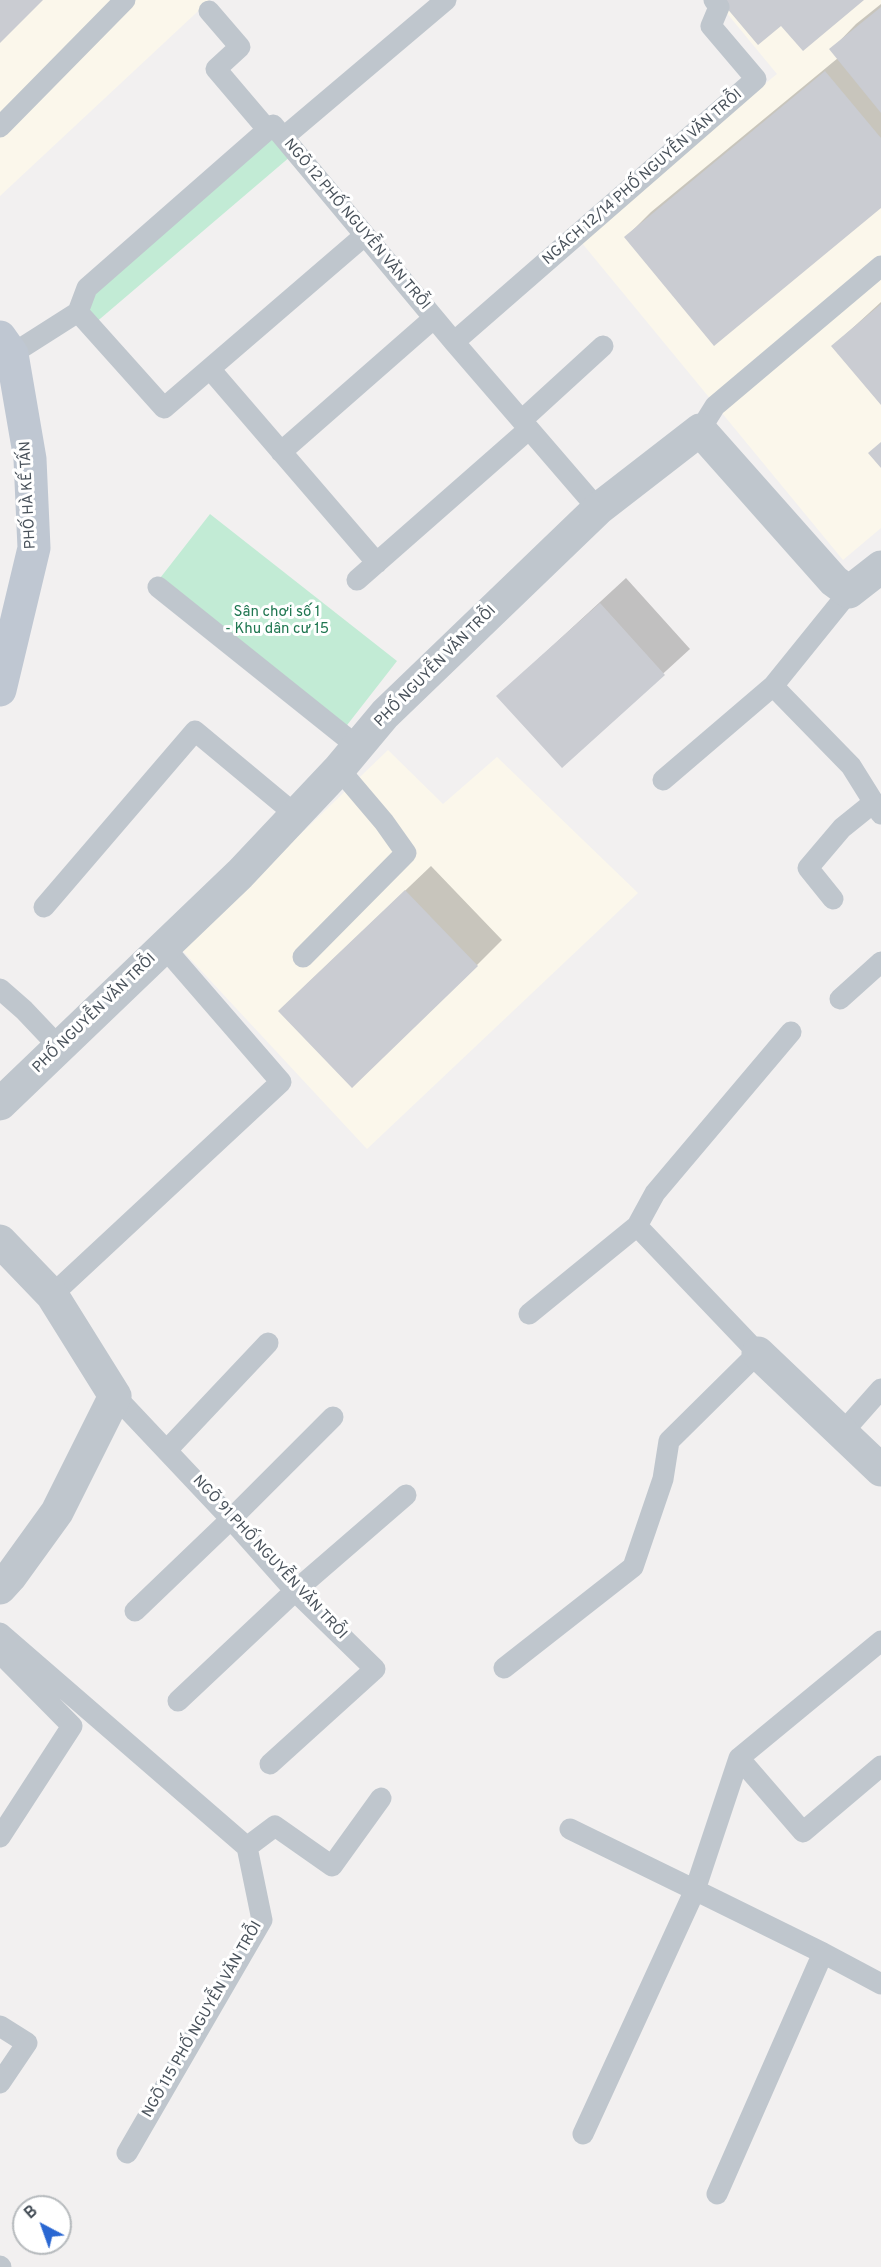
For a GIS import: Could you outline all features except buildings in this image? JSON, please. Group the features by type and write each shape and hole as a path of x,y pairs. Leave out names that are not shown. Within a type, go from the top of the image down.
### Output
{"street":[{"name":"PHỐ HÀ KẾ TẤN","path":"0,690 34,548 30,459 6,345"},
{"name":"PHỐ NGUYỄN VĂN TRỖI","path":"0,1104 240,874 348,758 385,714 598,509 700,430"},
{"path":"700,430 834,581 849,592 881,567"},
{"path":"0,1241 52,1295 115,1396 57,1512 4,1578"},
{"path":"758,1353 881,1470"}],"lane":[{"path":"0,127 125,0"},
{"path":"209,11 240,47 216,69 276,133 446,0"},
{"name":"NGÁCH 12/14 PHỐ NGUYỄN VĂN TRỖI","path":"454,342 756,79 711,26 719,7 714,0"},
{"name":"NGÕ 12 PHỐ NGUYỄN VĂN TRỖI","path":"78,312 87,288 276,133 598,509"},
{"path":"6,345 78,312 164,408 364,236"},
{"path":"700,430 715,406 881,266"},
{"path":"281,452 434,318"},
{"path":"357,580 525,424 603,346"},
{"path":"210,369 377,563"},
{"path":"158,587 348,758 384,822 406,853 303,957"},
{"path":"663,780 773,686 849,592"},
{"path":"773,686 851,766 877,808 842,828 808,868 833,899"},
{"path":"44,907 195,731 296,815"},
{"path":"52,1295 280,1082 164,947"},
{"path":"840,999 881,962"},
{"path":"0,989 24,1010 60,1048"},
{"path":"529,1314 637,1226 655,1192 791,1032"},
{"path":"504,1668 633,1567 663,1479 669,1441 758,1353 637,1226"},
{"path":"166,1450 268,1342"},
{"path":"842,1433 881,1389"},
{"name":"NGÕ 91 PHỐ NGUYỄN VĂN TRỖI","path":"115,1396 231,1519 295,1591 375,1669 270,1764"},
{"path":"135,1611 333,1417"},
{"path":"178,1701 295,1591 406,1496"},
{"path":"0,1633 247,1847 275,1826 332,1866 381,1798"},
{"path":"583,2134 695,1890 739,1758 881,1641"},
{"path":"0,1653 72,1726 0,1837"},
{"path":"739,1758 803,1832 881,1766"},
{"path":"570,1829 823,1953 881,1984"},
{"name":"NGÕ 115 PHỐ NGUYỄN VĂN TRỖI","path":"127,2153 262,1920 247,1847"},
{"path":"717,2194 823,1953"},
{"path":"0,2026 27,2043 0,2083"}],"shaded area":[{"path":"0,0 210,0 0,196"},
{"path":"716,0 881,0 881,528 843,560 577,237 777,74"},
{"path":"388,750 443,804 497,757 638,893 367,1149 181,949"}],"green space":[{"path":"271,134 291,156 94,324 83,310 90,294"},
{"name":"Sân chơi số 1 - Khu dân cư 15","path":"210,514 397,661 344,729 157,582"}]}
